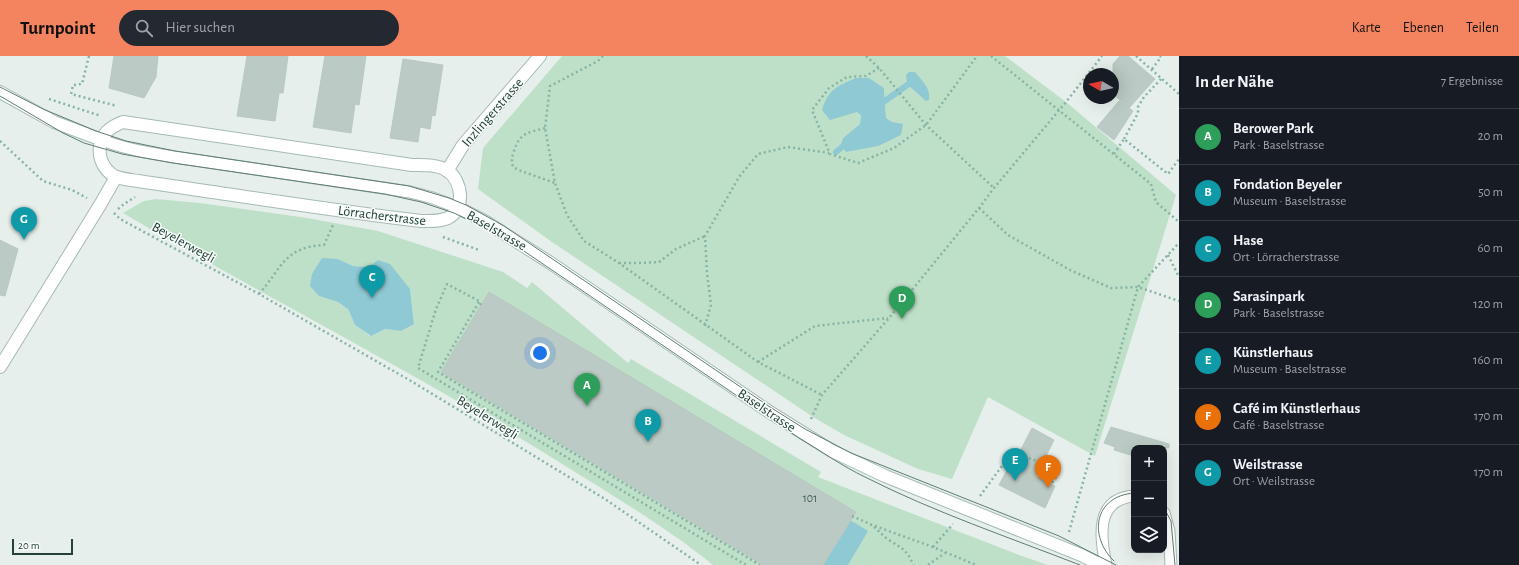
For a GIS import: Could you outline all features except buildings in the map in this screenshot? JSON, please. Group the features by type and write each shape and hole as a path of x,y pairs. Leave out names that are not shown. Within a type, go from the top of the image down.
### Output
{"main road":[{"name":"Inzlingerstrasse","path":"447,170 462,145 540,56"},
{"path":"0,92 54,122 102,140"},
{"path":"0,367 116,177 103,165 100,156 102,140 108,130 123,122 404,164 428,165 447,170 456,181 460,194 457,208"},
{"name":"Lörracherstrasse","path":"116,177 421,221 439,222 449,217 457,208"},
{"name":"Baselstrasse","path":"457,208 486,222 549,262 768,411 832,451 884,476 1081,555 1101,565"}],"lane":[{"path":"102,140 115,146 174,157 410,192 433,198 457,208"},
{"path":"1106,565 1101,530 1104,517 1110,506 1120,499 1131,497"},
{"path":"1165,517 1169,531 1171,565"}],"path":[{"path":"89,56 82,84 73,85 71,94 124,108"},
{"path":"603,56 598,61 550,86 545,128 555,183 567,215 584,241 619,263 705,326 758,362 822,395"},
{"path":"866,56 879,68 926,125 994,188"},
{"path":"705,326 711,305 707,273 705,236 740,177 758,154 788,147 829,153 858,163 894,148 926,125 977,56"},
{"path":"991,56 1151,184 1156,202 1179,222"},
{"path":"811,420 822,395 889,318 1102,56"},
{"path":"1137,56 1179,94"},
{"path":"1152,69 1161,57 1160,56"},
{"path":"829,153 812,110 829,88 847,77 866,76 879,68"},
{"path":"1114,154 1124,140 1138,113 1138,107 1144,97 1162,78"},
{"path":"44,97 123,122"},
{"path":"545,128 522,135 517,142 512,161 513,167 555,183"},
{"path":"1124,140 1168,174 1179,160"},
{"name":"Beyelerwegli","path":"0,141 43,181 72,190 100,205 120,219 259,294 411,381 606,499 701,565"},
{"path":"979,208 1008,235 1070,270 1111,288 1138,287 1179,301"},
{"path":"259,294 270,283 282,263 291,255 310,246 324,245 335,220"},
{"path":"619,263 659,262 676,249 705,236"},
{"path":"1069,532 1138,287 1179,243"},
{"path":"1168,255 1179,277"},
{"path":"481,305 479,301 447,284 436,309 418,368 746,565"},
{"path":"479,301 438,372 760,565"},
{"path":"758,362 815,326 889,318"},
{"path":"980,496 1010,455 1033,459 1057,476 1051,484"},
{"path":"852,516 976,565"},
{"path":"933,547 953,524"},
{"path":"872,525 888,539 904,549 911,558 913,565"},
{"path":"928,565 946,553"}],"green space":[{"path":"562,56 1005,56 1066,102 1176,195 1095,456 988,397 952,479 918,469 844,435 813,417 552,242 478,189 483,148","holes":["884,88 886,118 892,122 841,144 843,138 860,124 861,117 857,112"]},
{"path":"156,199 200,203 307,218 378,231 503,272 527,288 532,282 628,363 631,359 821,472 818,477 1048,565 713,565 642,514 458,401 234,277 123,213 144,201","holes":["338,259 353,266 369,267 410,289 414,323 401,331 385,329 370,336 355,325 348,309 338,302 319,296"]}],"water":[{"path":"909,72 915,72 925,85 929,92 929,100 926,101 907,84 906,75"},
{"path":"856,78 869,78 884,88 886,118 892,122 903,124 901,135 878,146 846,152 841,144 843,138 860,124 861,116 857,112 830,120 822,110 827,97 834,89"},
{"path":"322,258 338,259 353,266 369,267 378,260 390,264 410,289 414,324 401,331 385,329 371,336 355,325 348,309 338,302 319,296 310,286 312,274"},
{"path":"850,520 868,531 848,565 823,565"}],"waterway":[{"path":"885,101 910,83"},
{"path":"836,152 842,147"}],"tram line":[{"path":"0,87 43,109 96,131 126,141 175,151 409,186 449,198 466,205 504,226 770,407 805,429 851,453 1059,536 1116,565"},
{"path":"0,96 63,133 84,143 122,154 173,163 385,194 421,202 454,213 483,227 521,249 799,438 848,468 891,490 944,513 1080,565"},
{"path":"1114,561 1106,551 1101,540 1098,529 1099,519 1103,509 1110,501 1131,494"},
{"path":"1167,514 1171,521 1175,565"}],"place":[{"name":"Weilstrasse","path":"24,240"},
{"name":"Hase","path":"372,298"},
{"name":"Sarasinpark","path":"902,319"},
{"name":"Berower Park","path":"587,406"},
{"name":"Fondation Beyeler","path":"648,442"},
{"name":"Künstlerhaus","path":"1015,481"},
{"name":"Café im Künstlerhaus","path":"1048,488"}]}
